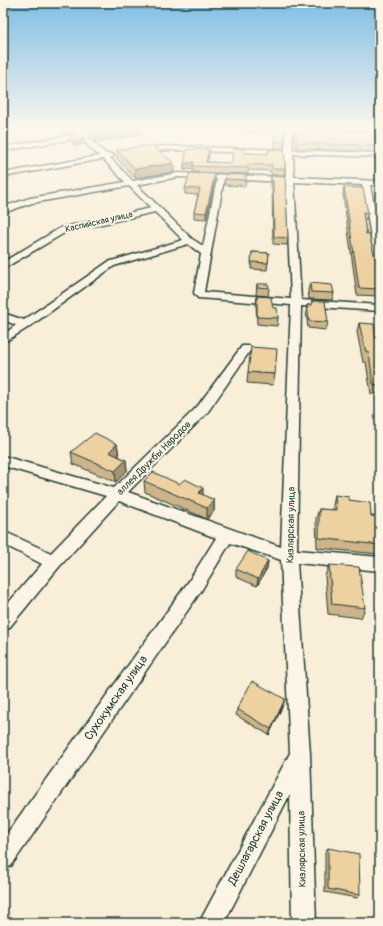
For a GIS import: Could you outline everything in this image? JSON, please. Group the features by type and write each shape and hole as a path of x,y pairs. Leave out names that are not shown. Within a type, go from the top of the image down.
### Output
{"street":[{"path":"3,176 29,171"},
{"path":"119,171 189,241 206,253"},
{"name":"Кизлярская улица","path":"290,171 296,303 290,556 300,754 304,923"},
{"path":"3,210 30,201 178,175 380,183"},
{"path":"220,176 199,293 202,296 380,308"},
{"path":"365,182 380,260"},
{"name":"Каспийская улица","path":"3,266 63,230 157,209"},
{"path":"3,340 111,264 189,241"},
{"path":"3,316 25,325"},
{"name":"аллея Дружбы Народов","path":"3,622 53,562 117,494 202,410 223,378 246,348"},
{"path":"3,462 117,494 226,535 290,556 380,564"},
{"name":"Сухокумская улица","path":"3,858 194,586 226,535"},
{"path":"3,537 53,562"},
{"name":"Дешлагарская улица","path":"211,923 300,754"}],"building":[{"path":"190,173 215,174 206,213 194,212 200,189 185,188"},
{"path":"226,174 246,175 246,180 225,179"},
{"path":"271,176 285,177 288,238 274,237 273,181 271,181"},
{"path":"344,187 363,188 368,213 363,212 366,234 369,234 375,257 380,289 359,288"},
{"path":"377,196 380,196 380,208"},
{"path":"252,252 269,253 268,263 251,262"},
{"path":"310,283 332,285 334,293 311,292"},
{"path":"257,284 268,284 269,288 257,287"},
{"path":"257,296 271,297 273,308 277,308 278,318 257,317"},
{"path":"312,301 325,301 328,322 309,321 307,305 312,305"},
{"path":"359,323 374,324 376,339 380,339 380,385 373,384 369,352 366,352"},
{"path":"251,347 277,349 275,374 248,372"},
{"path":"95,433 117,444 109,452 126,460 115,471 71,452"},
{"path":"153,472 179,484 185,479 203,488 199,493 214,500 207,508 144,481"},
{"path":"335,495 349,497 349,500 370,503 371,516 380,517 380,545 319,538 319,509 336,510"},
{"path":"248,551 268,561 258,579 236,569"},
{"path":"329,565 359,567 365,608 332,604"},
{"path":"252,681 285,699 271,729 237,709"},
{"path":"328,848 359,854 360,895 328,889"}]}
